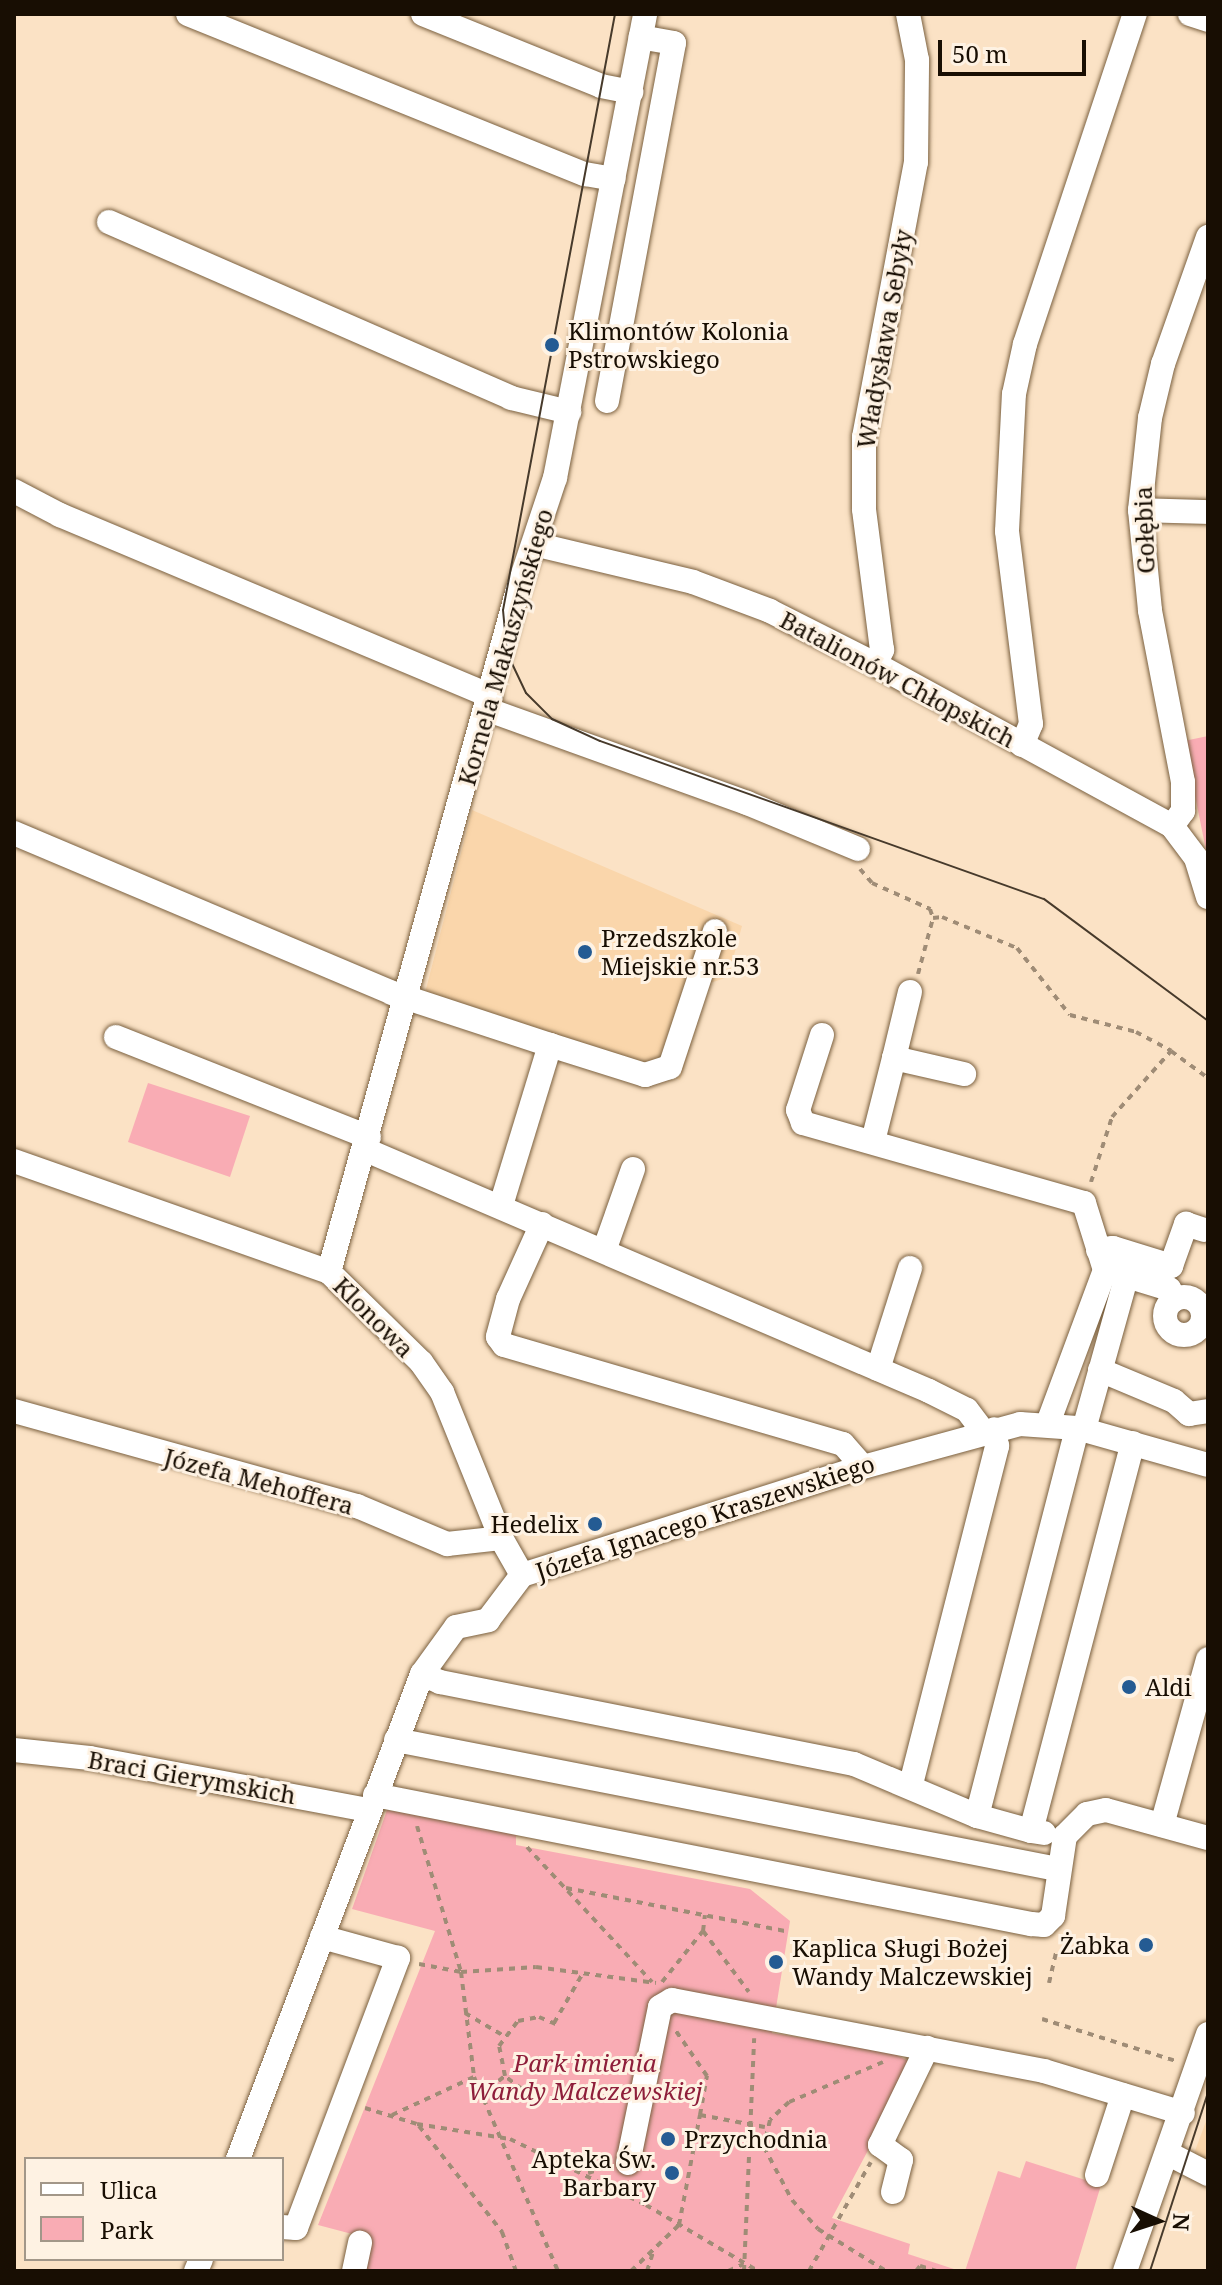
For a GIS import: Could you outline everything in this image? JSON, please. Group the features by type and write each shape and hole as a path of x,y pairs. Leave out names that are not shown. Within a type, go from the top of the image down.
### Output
{"street":[{"path":"188,14 645,196"},
{"path":"423,14 601,86 631,92"},
{"name":"Władysława Sebyły","path":"875,664 882,650 864,509 864,448 874,369 916,162 917,60 908,14"},
{"path":"1022,745 1031,724 1007,531 1014,394 1025,344 1135,14"},
{"path":"1190,14 1208,20"},
{"path":"607,401 674,43 643,26"},
{"name":"Kornela Makuszyńskiego","path":"329,1272 368,1144 569,412 643,26"},
{"path":"109,222 511,398 569,412"},
{"name":"Gołębia","path":"1172,826 1183,811 1183,782 1150,610 1140,510 1150,418 1163,364 1208,237"},
{"path":"14,491 75,521 488,702 858,849"},
{"path":"1140,510 1208,512"},
{"name":"Batalionów Chłopskich","path":"534,544 703,586 793,622 875,664 1172,826 1196,858 1208,897"},
{"path":"14,833 407,999 645,1075 670,1067 715,931"},
{"path":"873,1141 910,992"},
{"path":"822,1035 798,1117 1084,1203 1110,1265 1048,1423"},
{"path":"116,1037 368,1144 542,1224 878,1369 967,1410 989,1430 997,1446 911,1784"},
{"path":"501,1205 550,1045"},
{"path":"894,1058 964,1074"},
{"name":"Klonowa","path":"14,1161 329,1272 421,1362 442,1392 501,1538 522,1575"},
{"path":"604,1251 633,1169"},
{"path":"542,1224 508,1299 498,1337 504,1345 843,1444 863,1467"},
{"path":"977,1816 1080,1428 1100,1370 1113,1248 1171,1266 1186,1224 1204,1230"},
{"path":"1110,1265 1169,1289 1174,1300 1165,1319 1172,1332 1187,1335 1205,1322"},
{"path":"878,1369 910,1268"},
{"path":"1100,1370 1199,1412 1179,1456"},
{"name":"Józefa Mehoffera","path":"14,1411 357,1506 447,1544 501,1538"},
{"name":"Józefa Ignacego Kraszewskiego","path":"239,2157 422,1674 456,1627 488,1620 522,1575 989,1430 1048,1423 1080,1428 1208,1465"},
{"path":"1031,1831 1133,1443"},
{"path":"1162,1825 1208,1659"},
{"path":"422,1674 440,1682 854,1764 911,1784 977,1816 1031,1831 1065,1836"},
{"path":"396,1740 1057,1869 1065,1836 1087,1814 1106,1810 1208,1838"},
{"name":"Braci Gierymskich","path":"14,1750 90,1758 372,1802 411,1804 1031,1924 1044,1925 1053,1916 1061,1882 1057,1869"},
{"path":"284,2227 296,2228 398,1958 322,1937"},
{"path":"628,2163 660,2007 672,2000 756,2009 926,2054 1044,2071 1183,2113"},
{"path":"1125,2271 1169,2154 1208,2034"},
{"path":"893,2192 901,2160 880,2145 926,2054"},
{"path":"1097,2175 1123,2095"},
{"path":"1169,2154 1208,2174"},
{"path":"354,2271 360,2243"}],"path":[{"path":"858,849 860,876 918,902 933,918"},
{"path":"933,918 942,917 1017,948 1070,1015 1136,1032 1171,1051 1208,1078"},
{"path":"910,992 933,918"},
{"path":"1084,1203 1112,1117 1171,1051"},
{"path":"411,1804 461,1972 474,2077 497,2138 558,2271"},
{"path":"504,1822 652,1983"},
{"path":"566,1888 785,1931"},
{"path":"422,1965 461,1972 510,1967 660,1984 703,1931 705,1915"},
{"path":"703,1931 756,2009 744,2271"},
{"path":"1049,1983 1056,1953"},
{"path":"543,2091 522,2089 505,2076 499,2056 504,2036 528,2018 556,2024 583,1973"},
{"path":"631,2271 679,2225 707,2076 660,2007"},
{"path":"465,2013 504,2036"},
{"path":"1042,2019 1182,2063"},
{"path":"886,2271 831,2237 792,2200 773,2170 764,2147 766,2127 779,2109 815,2086 892,2060 926,2054"},
{"path":"480,2096 505,2076"},
{"path":"390,2116 474,2077"},
{"path":"365,2108 417,2124 497,2138 587,2174 758,2271"},
{"path":"700,2115 766,2127"},
{"path":"417,2124 502,2232 516,2271"},
{"path":"809,2271 831,2237 880,2145"},
{"path":"587,2174 598,2167"},
{"path":"647,2271 654,2250"},
{"path":"728,2271 744,2264"},
{"path":"916,2271 920,2266 936,2271"}],"shaded area":[{"name":"Przedszkole Miejskie nr.53","path":"472,810 742,926 728,977 710,983 680,1080 424,997"},
{"path":"1208,2116 1208,2164 1192,2159"}],"green space":[{"path":"1208,736 1208,860 1184,741"},
{"path":"148,1083 250,1116 230,1177 128,1142"},
{"name":"Park imienia Wandy Malczewskiej","path":"387,1810 516,1833 516,1845 750,1889 790,1921 772,2033 889,2051 914,2064 832,2218 910,2244 908,2254 960,2271 365,2271 371,2239 318,2225 435,1931 352,1909"},
{"path":"1026,2161 1101,2185 1075,2271 965,2271 998,2171 1020,2178"}],"tram line":[{"path":"615,14 503,610 507,653 526,693 552,719 600,741 1044,899 1208,1021"},
{"path":"1150,2271 1208,2092"}],"place":[{"name":"Klimontów Kolonia Pstrowskiego","path":"552,345"},
{"name":"Przedszkole Miejskie nr.53","path":"585,952"},
{"name":"Hedelix","path":"595,1524"},
{"name":"Aldi","path":"1129,1687"},
{"name":"Żabka","path":"1146,1945"},
{"name":"Kaplica Sługi Bożej Wandy Malczewskiej","path":"776,1962"},
{"name":"Przychodnia","path":"668,2139"},
{"name":"Apteka Św. Barbary","path":"672,2173"}]}
